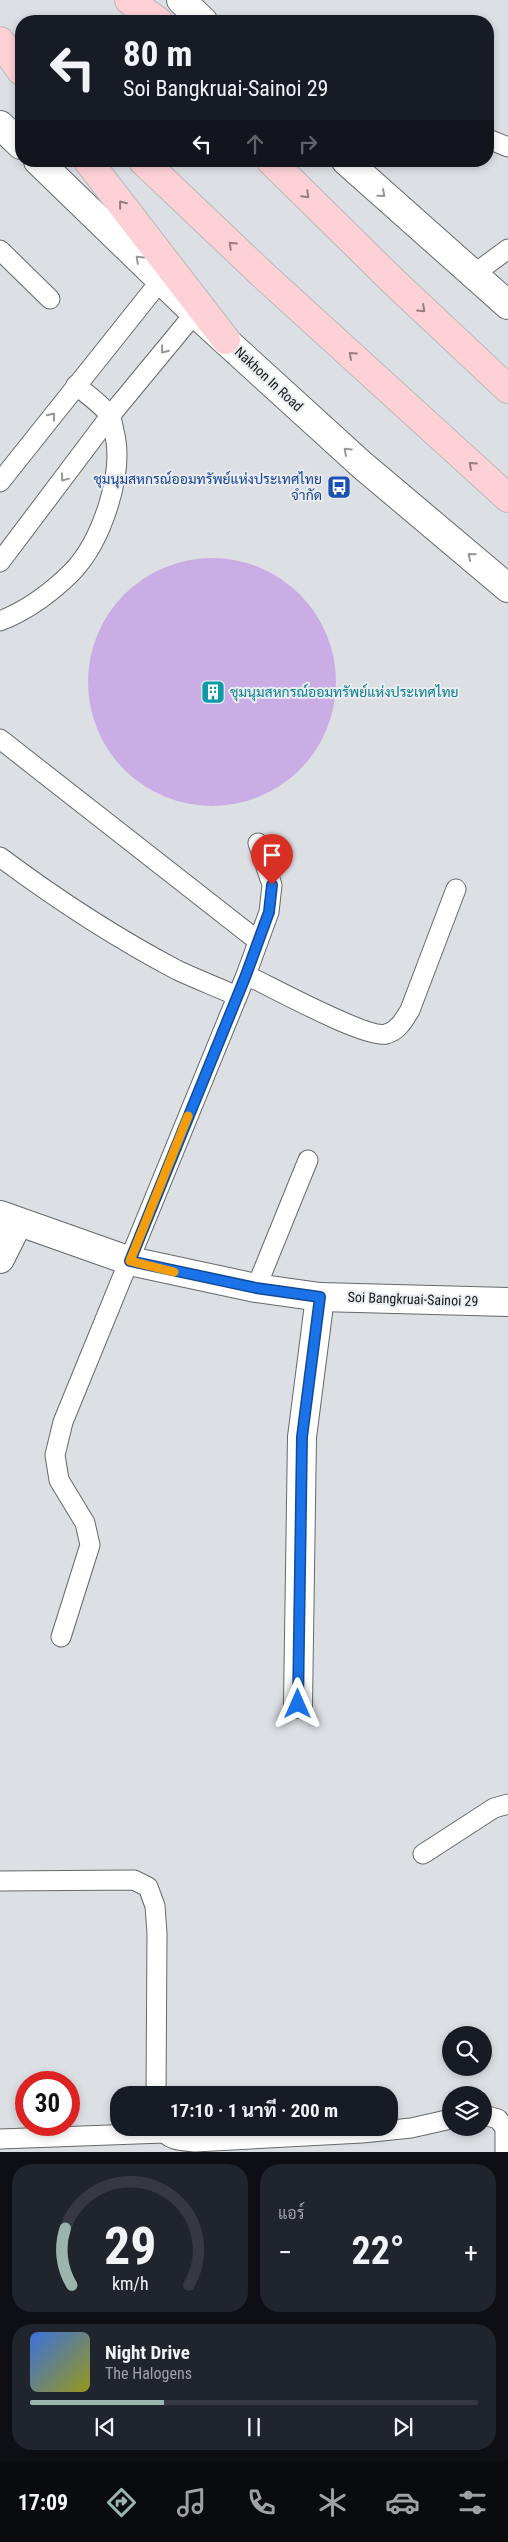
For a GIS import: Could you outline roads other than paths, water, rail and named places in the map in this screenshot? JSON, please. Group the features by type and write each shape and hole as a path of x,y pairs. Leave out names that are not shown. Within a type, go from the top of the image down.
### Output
{"main road":[{"path":"107,0 122,15"},
{"path":"129,0 150,15"},
{"path":"0,25 15,39"},
{"path":"0,41 15,62"},
{"path":"93,167 226,340"},
{"path":"150,167 262,274 508,498"},
{"path":"277,167 393,282 508,389"}],"street":[{"path":"181,0 197,15"},
{"path":"0,125 15,140"},
{"name":"Nakhon In Road","path":"44,167 195,313 362,465 508,588"},
{"path":"353,167 508,304"},
{"path":"0,1259 9,1219"},
{"name":"Soi Bangkruai-Sainoi 29","path":"9,1219 130,1261 256,1288 320,1297 508,1302"},
{"path":"298,1704 302,1437 320,1297"}],"lane":[{"path":"494,141 508,147"},
{"path":"474,274 508,249"},
{"path":"0,250 50,299"},
{"path":"0,482 161,280"},
{"path":"0,562 110,416 195,313"},
{"path":"0,621 42,599 73,571 92,543 110,503 118,470 118,445 110,416 76,385"},
{"path":"0,739 258,941"},
{"path":"62,1637 90,1545 86,1524 59,1480 55,1455 63,1422 246,975 269,912 272,885 258,843"},
{"path":"0,857 28,878 169,965 237,996"},
{"path":"246,975 352,1025 377,1035 388,1034 399,1027 410,1010 456,889"},
{"path":"256,1288 308,1160"},
{"path":"423,1854 494,1808 508,1804"},
{"path":"0,1881 134,1880 148,1887 155,1906 157,1933 156,2086"},
{"path":"492,2117 498,2119 504,2128 505,2152"},
{"path":"398,2129 442,2121"},
{"path":"0,2139 110,2133"},
{"path":"170,2136 176,2140 195,2142 306,2136"}],"place":[{"name":"ชุมนุมสหกรณ์ออมทรัพย์แห่งประเทศไทย จำกัด","path":"339,487"},
{"name":"ชุมนุมสหกรณ์ออมทรัพย์แห่งประเทศไทย","path":"213,692"}]}
